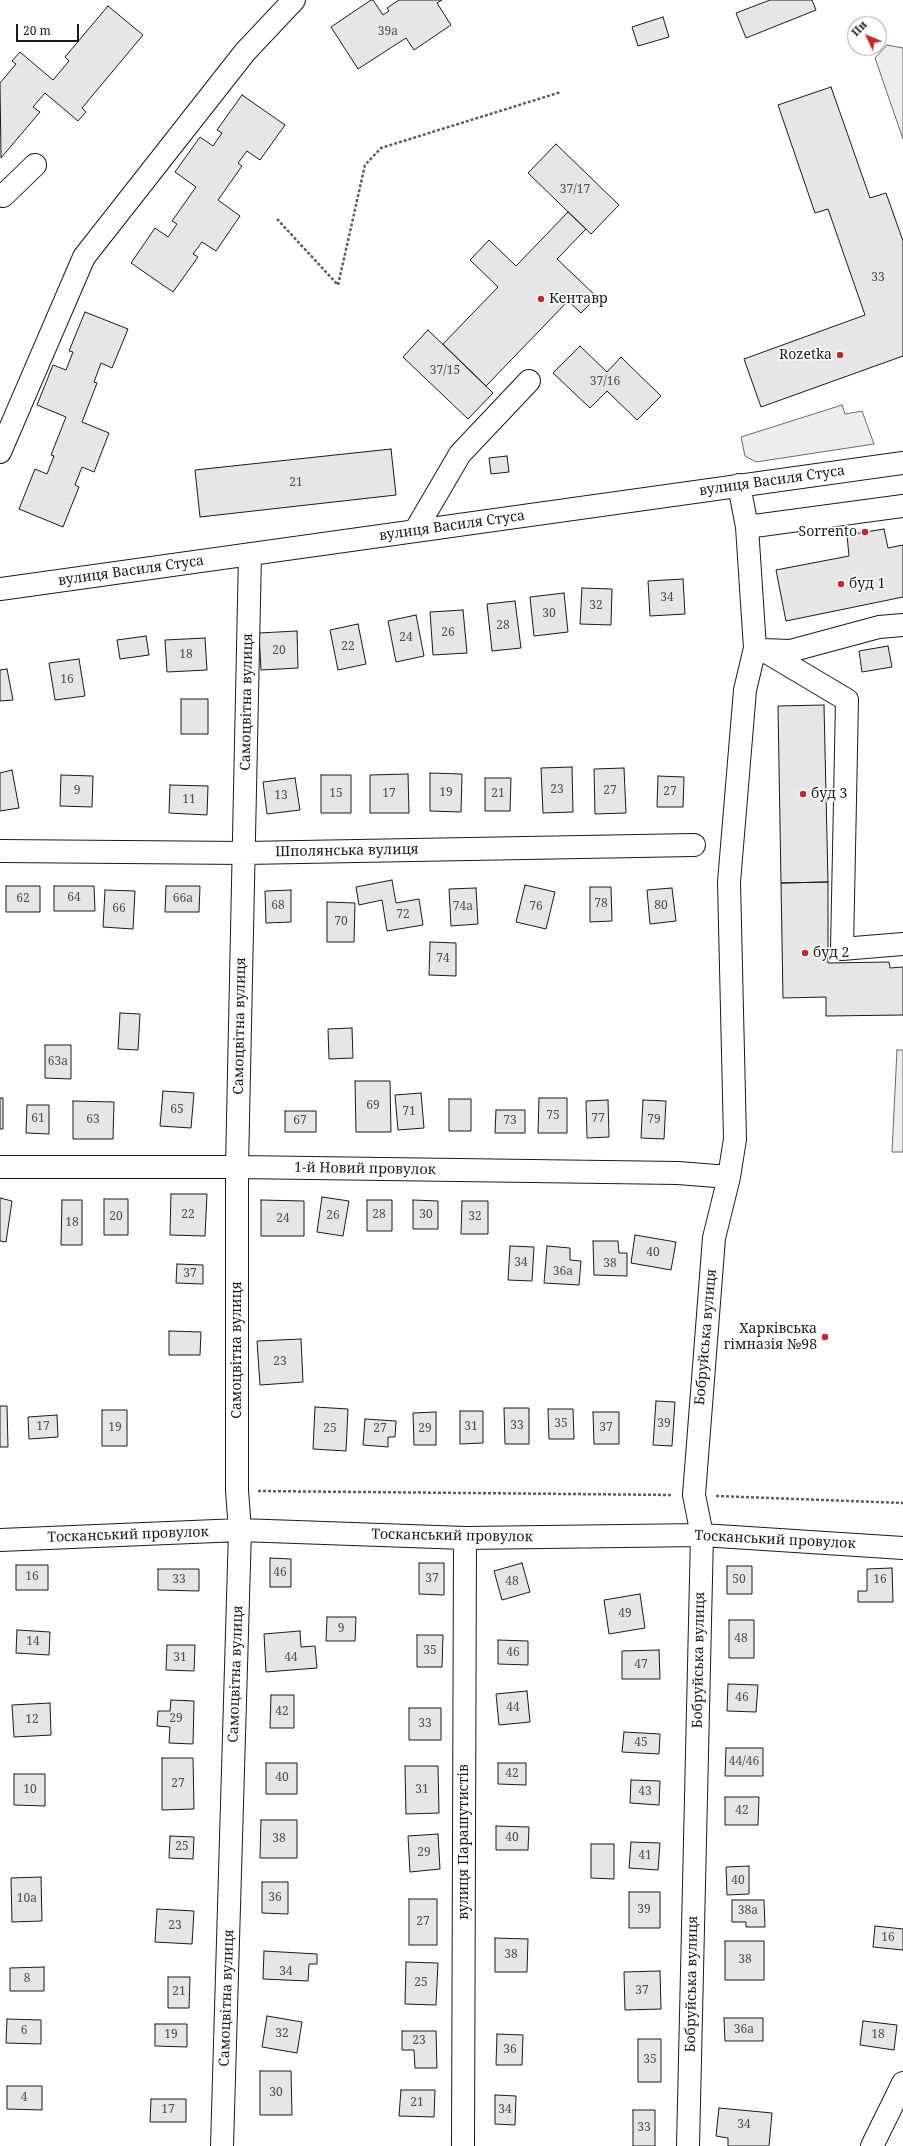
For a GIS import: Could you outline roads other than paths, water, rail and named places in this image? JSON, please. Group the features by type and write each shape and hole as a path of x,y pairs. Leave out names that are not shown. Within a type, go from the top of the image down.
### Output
{"street":[{"path":"0,452 84,257 245,52 294,0"},
{"path":"0,194 2,196 35,165"},
{"path":"415,532 460,454 529,381"},
{"name":"вулиця Василя Стуса","path":"0,589 903,463"},
{"name":"Бобруйська вулиця","path":"688,2146 702,1535 694,1495 714,1238 729,1177 735,1139 729,882 745,690 759,649 747,528 739,485"},
{"path":"747,528 903,506"},
{"name":"Самоцвітна вулиця","path":"222,2146 240,1530 237,1491 237,1167 245,853 250,554"},
{"path":"759,649 790,651 879,627 903,625"},
{"path":"759,649 847,700 842,949 903,944"},
{"name":"Шполянська вулиця","path":"0,851 245,853 694,845"},
{"name":"1-й Новий провулок","path":"0,1166 237,1167 678,1173 729,1177"},
{"name":"Тосканський провулок","path":"0,1540 240,1530 465,1538 702,1535 903,1548"},
{"name":"вулиця Парашутистів","path":"463,2146 465,1538"},
{"path":"872,2146 903,2083"}],"place":[{"name":"Кентавр","path":"541,299"},
{"name":"Rozetka","path":"840,355"},
{"name":"Sorrento","path":"865,532"},
{"name":"буд 1","path":"841,584"},
{"name":"буд 3","path":"803,794"},
{"name":"буд 2","path":"805,953"},
{"name":"Харківська гімназія №98","path":"825,1337"}]}
